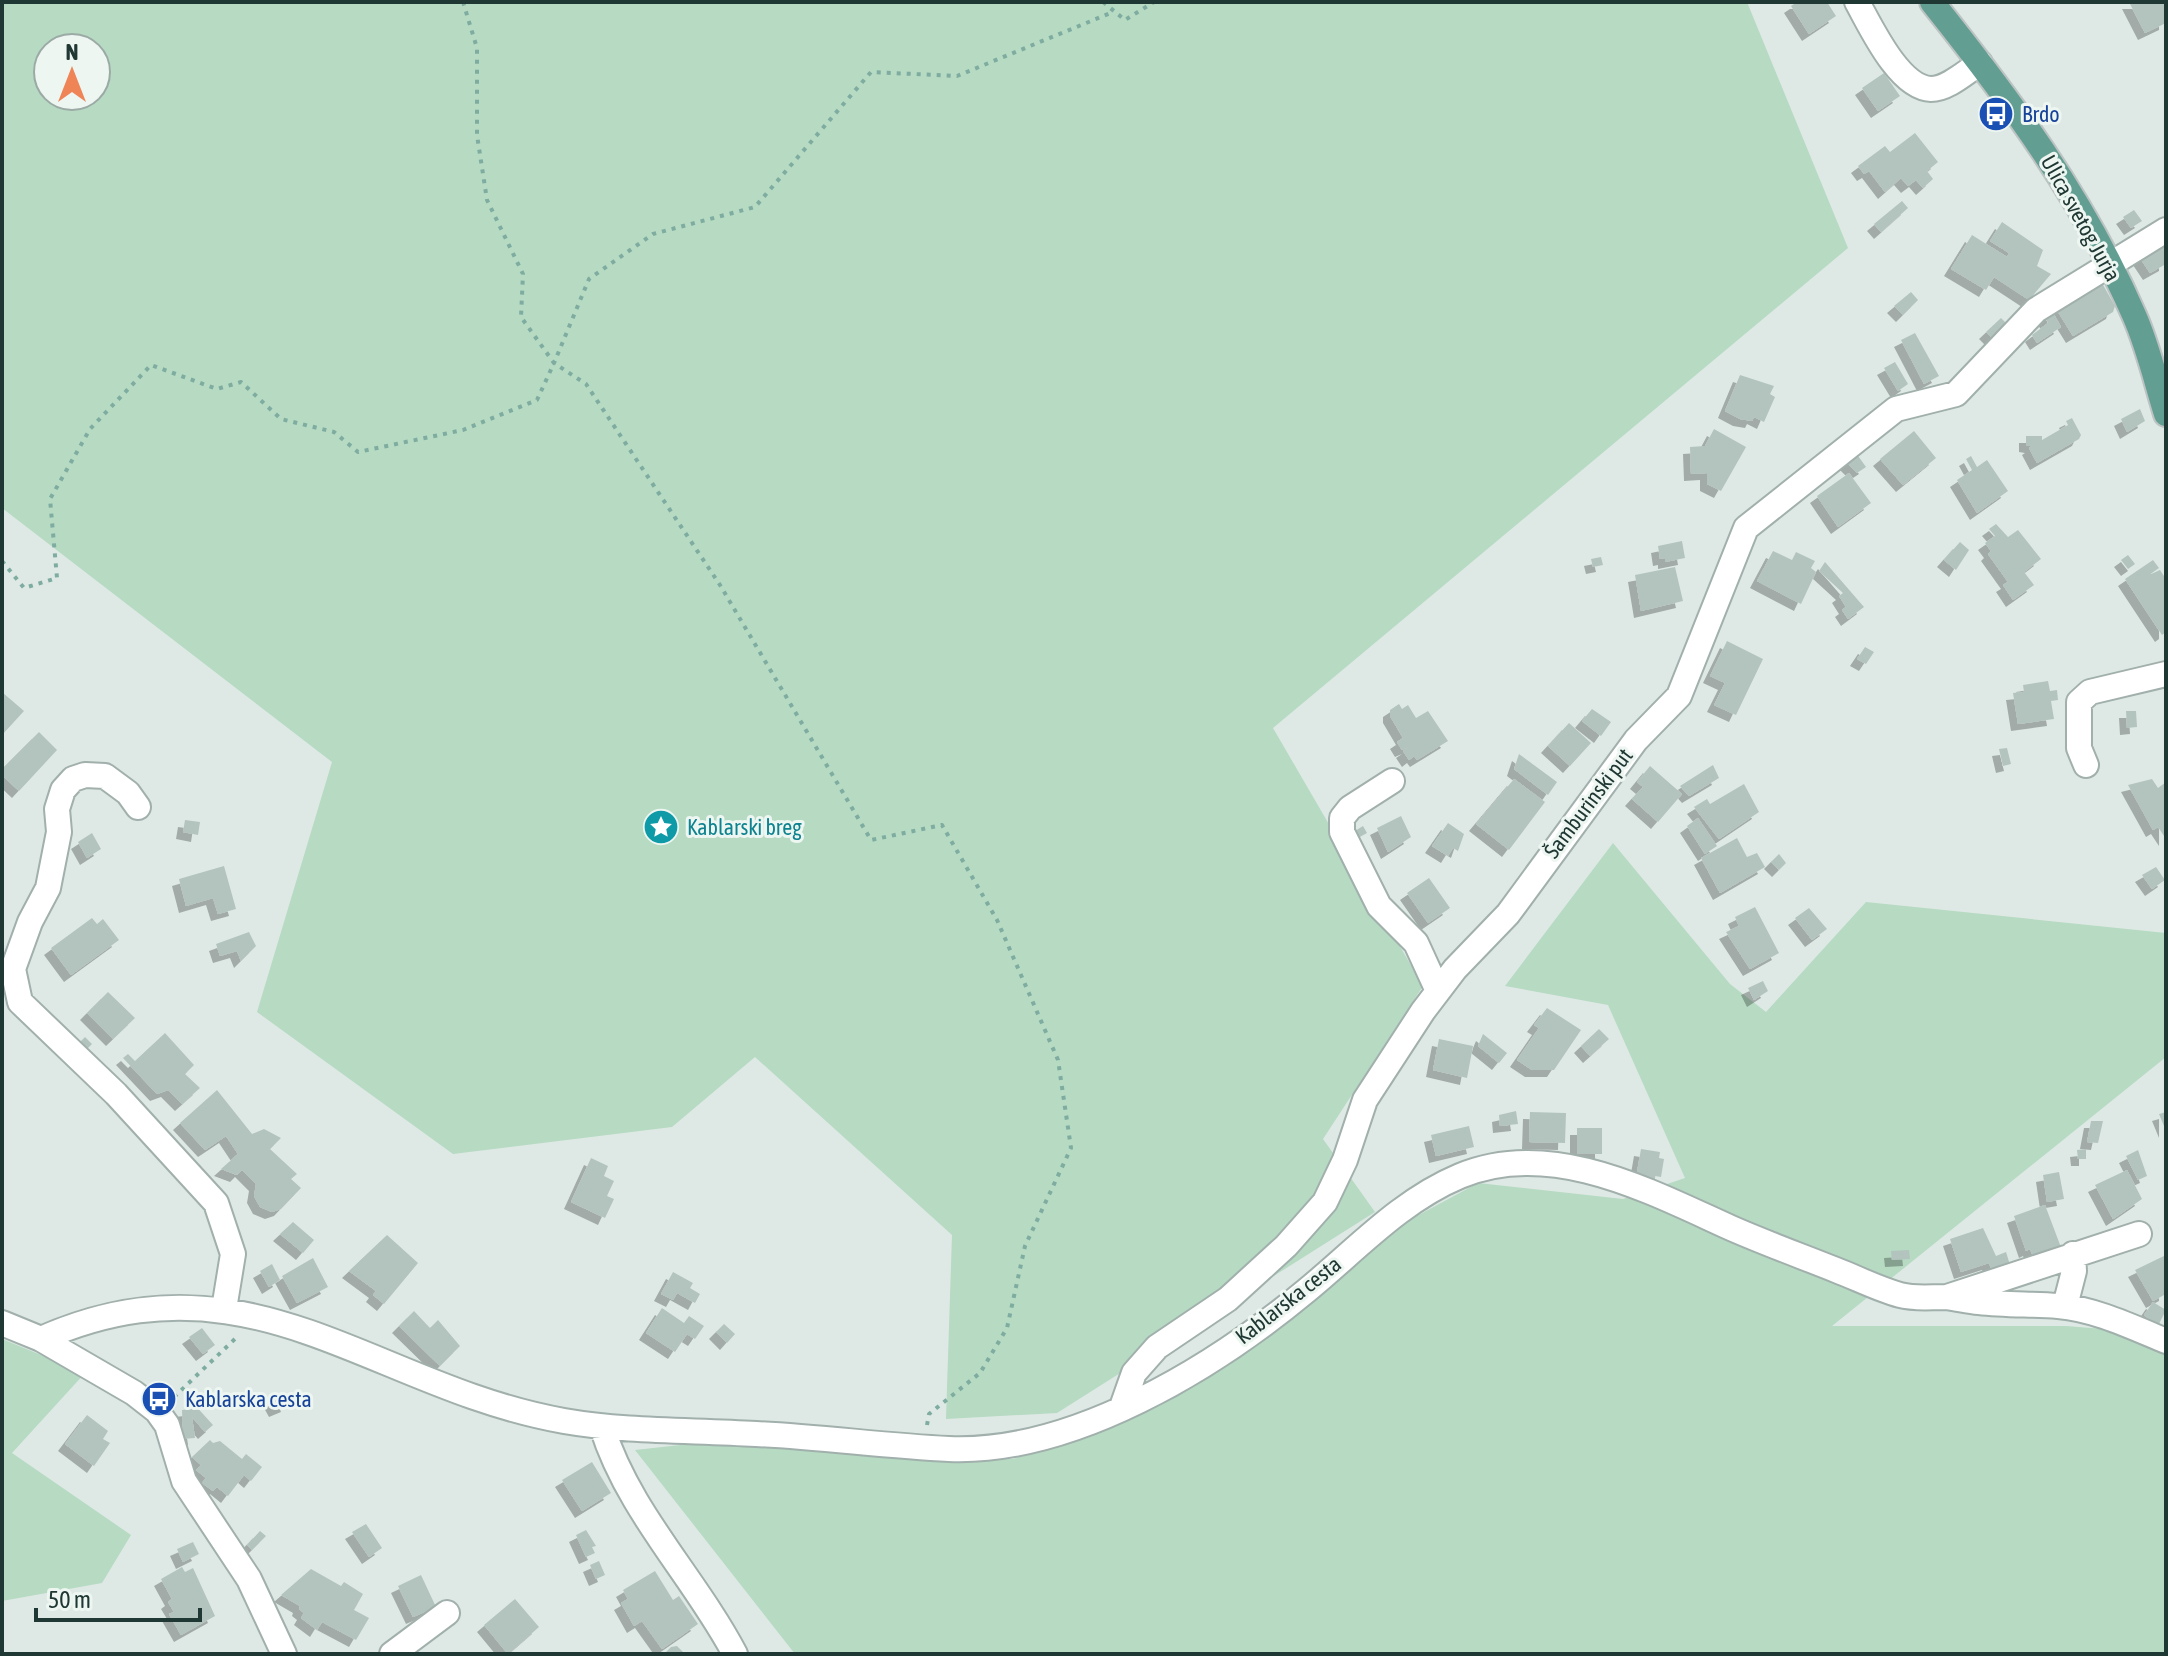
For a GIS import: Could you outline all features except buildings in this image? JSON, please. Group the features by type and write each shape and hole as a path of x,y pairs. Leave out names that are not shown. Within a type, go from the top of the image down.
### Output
{"main road":[{"name":"Ulica svetog Jurja","path":"1932,2 2055,165 2135,316 2166,414"}],"street":[{"path":"1857,2 1891,60 1919,86 1933,89 1946,85 1980,63"},
{"name":"Šamburinski put","path":"1122,1407 1134,1373 1157,1347 1228,1299 1286,1246 1325,1202 1345,1160 1365,1100 1438,991 1508,914 1636,740 1679,696 1746,528 1896,409 1956,394 2036,310 2166,230"},
{"path":"2086,765 2079,748 2079,702 2090,692 2166,674"},
{"path":"138,807 128,793 105,776 85,775 73,779 63,790 57,809 59,832 48,888 30,922 13,969 20,1002 116,1094 216,1203 233,1254 224,1309"},
{"path":"1392,781 1350,808 1342,818 1342,832 1379,906 1416,943 1438,991"},
{"name":"Kablarska cesta","path":"41,1339 90,1320 146,1311 224,1309 261,1315 313,1331 503,1407 602,1427 922,1447 1005,1448 1049,1437 1122,1407 1208,1361 1301,1295 1380,1227 1429,1191 1464,1174 1514,1163 1555,1164 1598,1173 1650,1191 1738,1231 1900,1295 2065,1306 2115,1320 2166,1341"},
{"name":"Kablarska cesta","path":"1947,1297 2139,1234"},
{"path":"2065,1306 2074,1271 2073,1254"},
{"path":"2,1323 41,1339 134,1393 159,1414 167,1425 184,1481 249,1579 284,1654"},
{"path":"602,1427 621,1473 714,1613 735,1654"},
{"path":"392,1654 447,1613"}],"path":[{"path":"463,2 477,48 477,135 487,200 523,274 521,317 554,363 586,384 720,585 871,840 942,825 997,920 1058,1060 1071,1148 1025,1246 1007,1328 980,1373 929,1414 922,1447"},
{"path":"1103,2 1125,20 1154,2"},
{"path":"2,561 24,588 57,578 50,499 90,429 151,365 217,389 241,382 281,419 334,432 358,452 463,430 537,400 589,279 653,234 755,207 871,72 957,76 1113,12"},
{"path":"159,1414 261,1315"}],"green space":[{"path":"2,2 1747,2 1848,248 1273,728 1423,986 1323,1139 1375,1212 1057,1413 946,1419 952,1235 755,1057 672,1127 453,1154 257,1012 332,762 2,508"},
{"path":"1613,843 1730,984 1766,1012 1866,902 2166,933 2166,1057 1832,1326 2066,1326 2166,1334 2166,1654 795,1654 635,1450 735,1439 1013,1459 1111,1427 1389,1231 1478,1183 1623,1199 1685,1178 1608,1005 1505,986"},
{"path":"2,1339 85,1373 12,1453 131,1535 102,1583 2,1601"}],"place":[{"name":"Brdo","path":"1996,114"},
{"name":"Kablarski breg","path":"661,827"},
{"name":"Kablarska cesta","path":"159,1399"}]}
